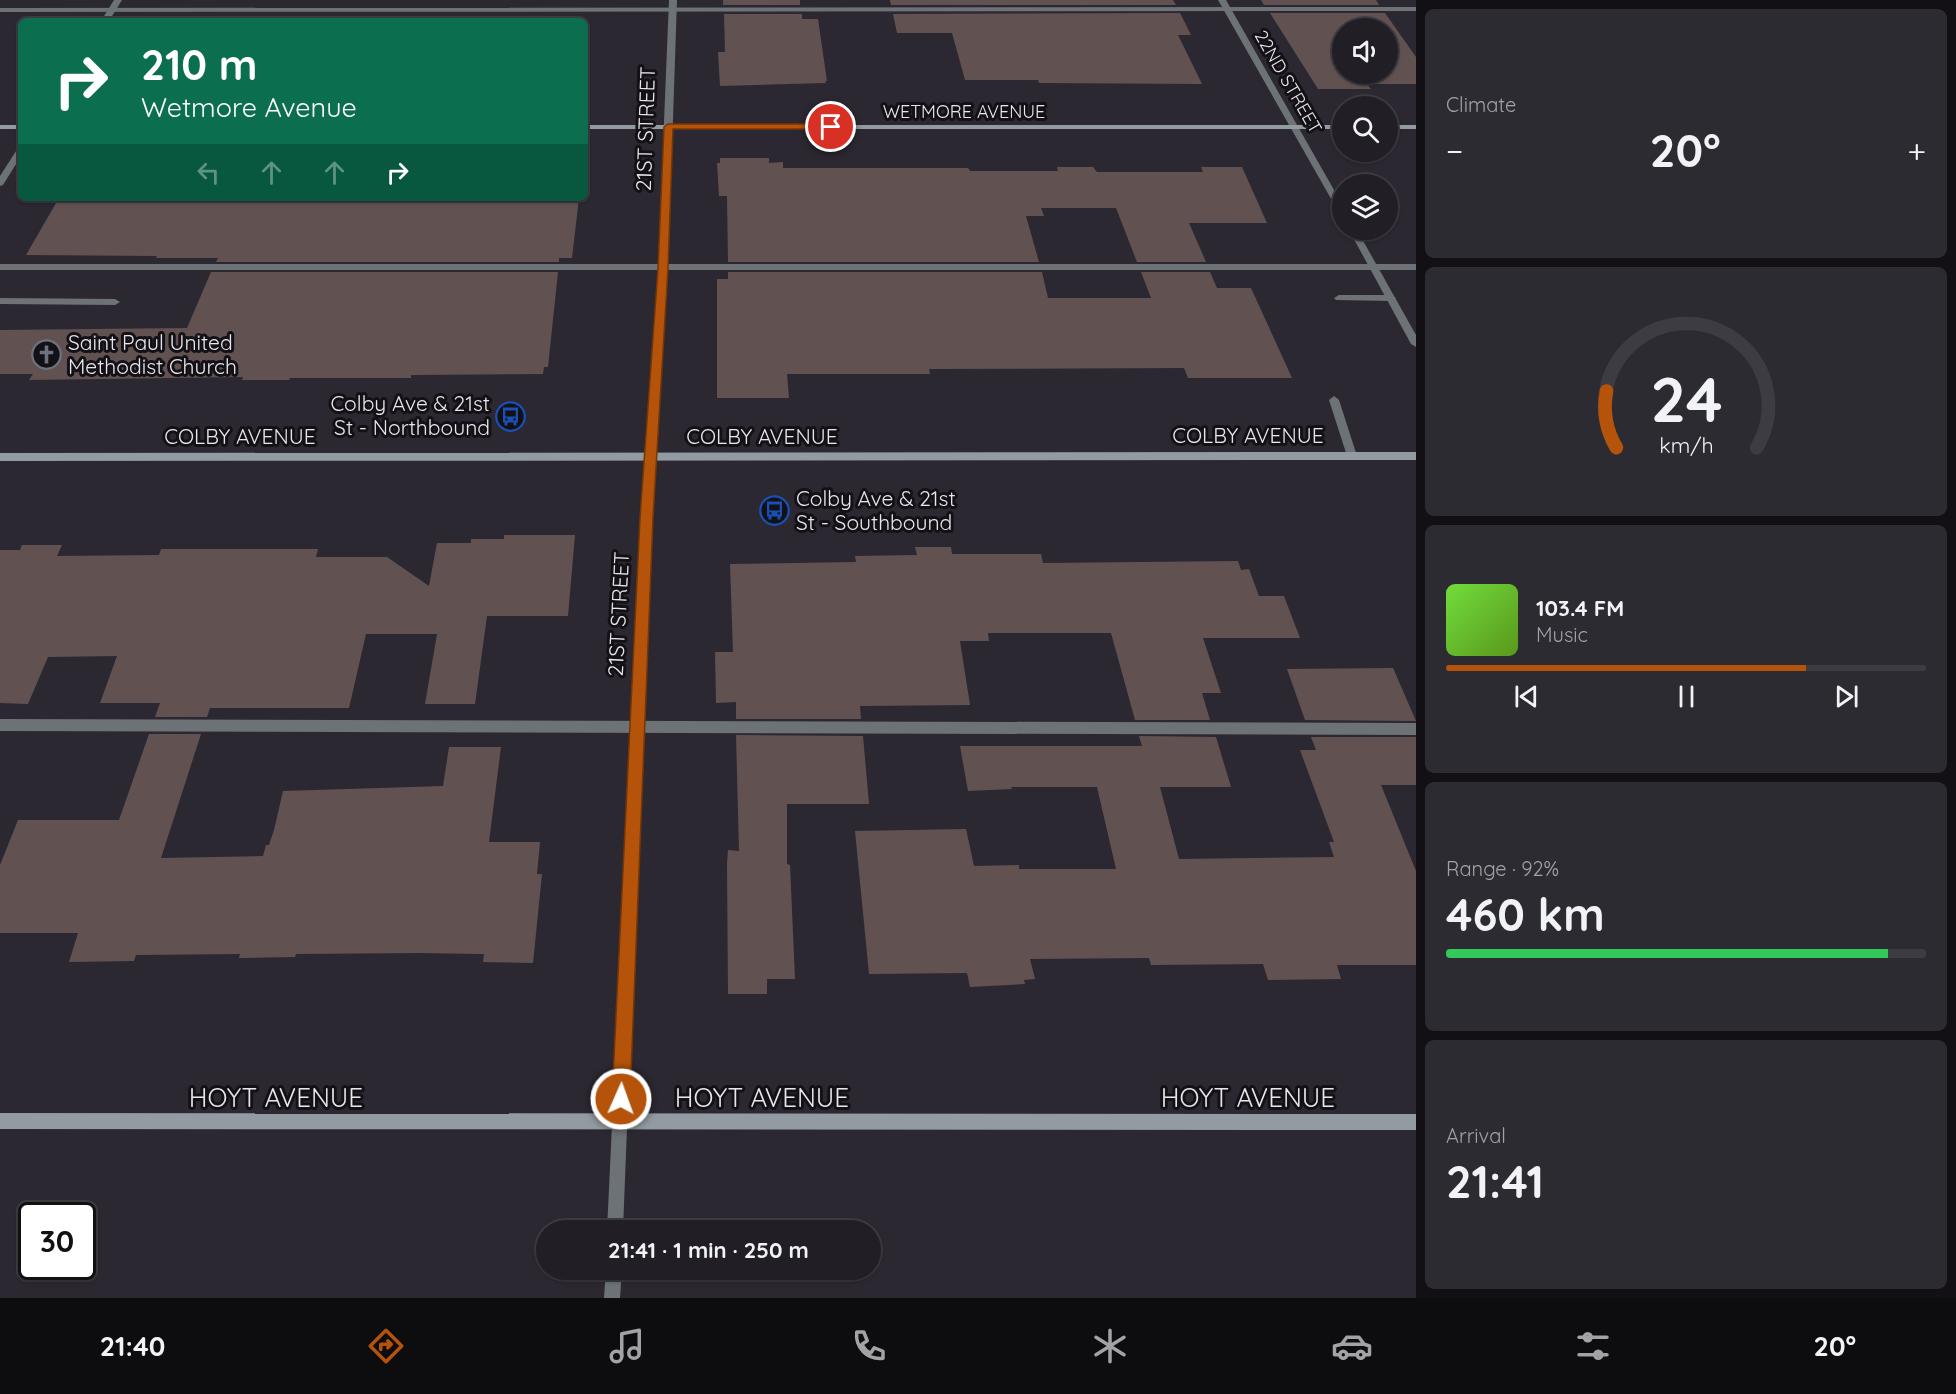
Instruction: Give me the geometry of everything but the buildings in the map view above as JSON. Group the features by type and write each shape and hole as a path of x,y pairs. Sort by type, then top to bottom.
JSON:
{"street":[{"path":"107,18 118,0"},
{"name":"22ND STREET","path":"1222,0 1332,194"},
{"path":"0,10 673,5 1416,9"},
{"name":"21ST STREET","path":"615,1220 650,456 663,268 673,5"},
{"path":"0,127 18,127"},
{"name":"WETMORE AVENUE","path":"588,127 1332,127"},
{"path":"1398,127 1416,127"},
{"path":"0,183 18,155"},
{"path":"1359,240 1416,344"},
{"path":"0,267 1416,267"},
{"path":"1339,298 1391,298"},
{"path":"0,301 115,302"},
{"path":"1334,400 1352,456"},
{"name":"COLBY AVENUE","path":"0,457 1416,456"},
{"path":"0,725 1416,729"},
{"name":"HOYT AVENUE","path":"0,1121 1416,1122"},
{"path":"612,1298 613,1280"}],"place":[{"name":"Saint Paul United Methodist Church","path":"47,355"},
{"name":"Colby Ave & 21st St - Northbound","path":"511,416"},
{"name":"Colby Ave & 21st St - Southbound","path":"775,511"}],"route":[{"path":"621,1099 646,518 663,268 668,127 831,127"}]}
